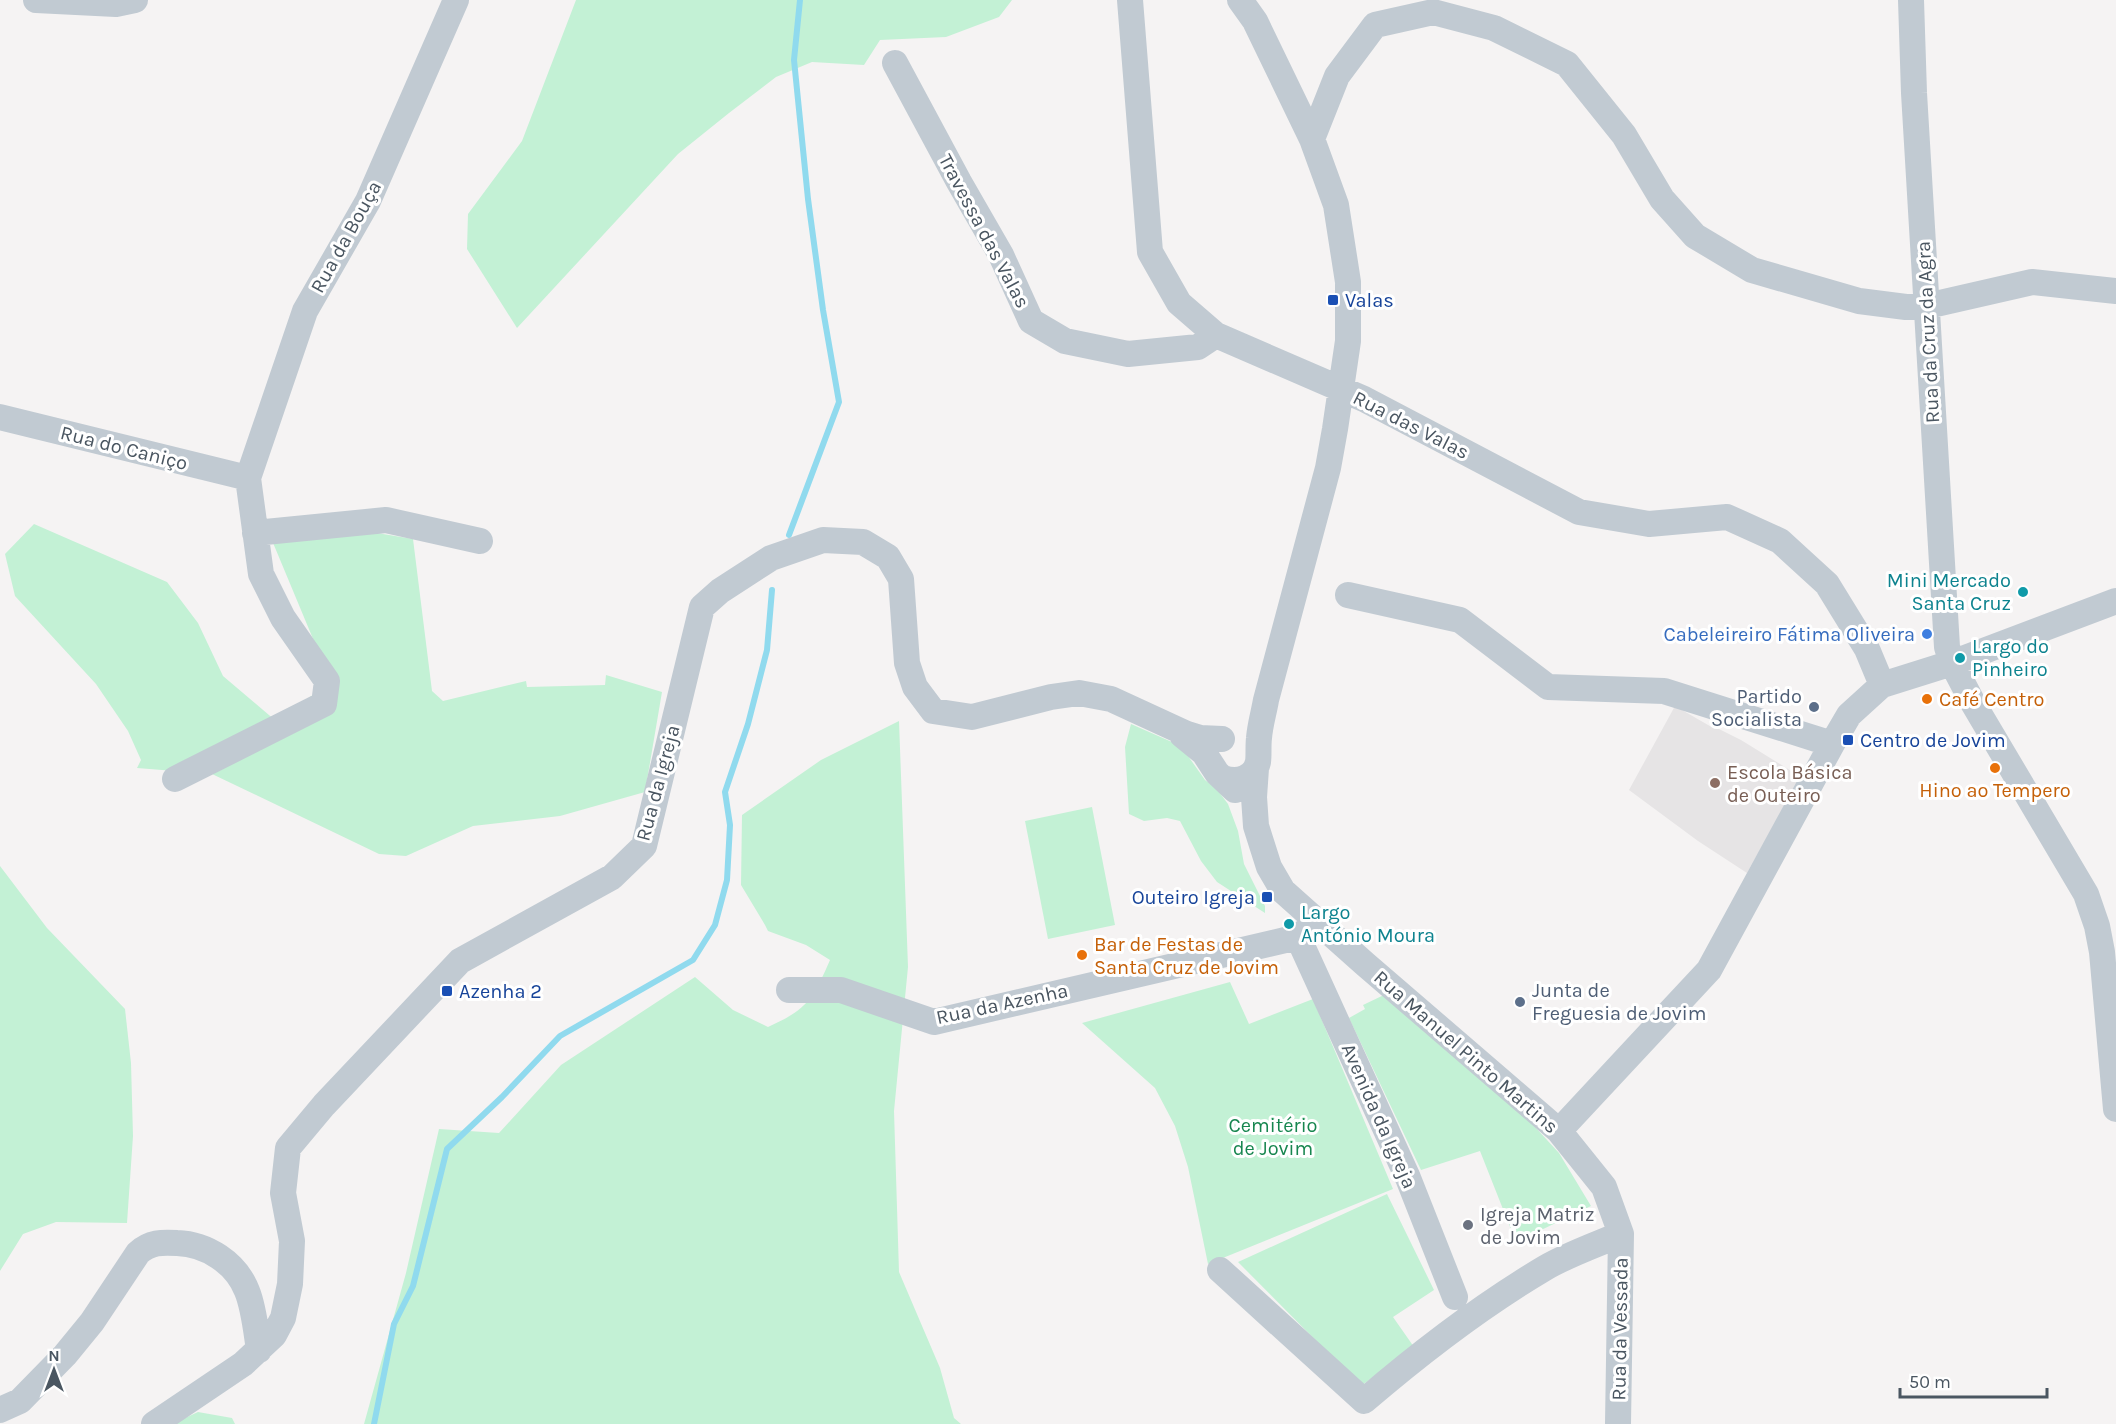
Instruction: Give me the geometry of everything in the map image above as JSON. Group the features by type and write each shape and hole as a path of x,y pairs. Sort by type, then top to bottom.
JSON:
{"street":[{"path":"36,0 116,4 135,0"},
{"name":"Rua da Bouça","path":"248,478 305,311 368,201 456,0"},
{"name":"Rua das Valas","path":"1130,0 1150,252 1179,303 1216,334 1364,399 1579,512 1649,524 1727,517 1780,541 1827,584 1867,649 1882,685"},
{"path":"1230,737 1251,741 1257,761 1245,779 1231,781 1218,772 1213,751 1230,737 1250,730 1256,724 1266,700 1328,468 1348,341 1348,282 1336,205 1312,140 1256,21 1240,0"},
{"name":"Rua da Cruz da Agra","path":"1911,0 1914,93 1946,636 1952,663 1973,704 2086,894 2097,926 2102,952 2116,1109"},
{"path":"1312,140 1337,76 1375,25 1433,12 1494,28 1567,64 1624,135 1662,200 1695,236 1752,270 1859,301 1906,308 1927,306 2032,282 2116,291"},
{"name":"Travessa das Valas","path":"895,63 1001,255 1031,321 1065,341 1128,354 1198,347 1216,334"},
{"name":"Rua do Caniço","path":"0,417 248,478"},
{"path":"176,779 324,705 327,681 283,618 261,574 248,478"},
{"path":"255,533 386,520 480,541"},
{"name":"Rua da Igreja","path":"154,1424 259,1350 274,1335 283,1318 290,1284 292,1241 283,1193 288,1148 324,1105 460,961 612,877 644,846 702,607 720,591 771,558 824,540 863,542 888,557 901,579 907,663 915,687 933,711 972,717 1051,697 1079,693 1111,699 1172,729 1196,745 1218,772"},
{"path":"1347,595 1460,620 1548,687 1664,691 1832,744"},
{"path":"1559,1131 1709,970 1849,715 1882,685 1952,663 2116,601"},
{"name":"Rua Manuel Pinto Martins","path":"1266,700 1258,738 1254,797 1256,826 1265,856 1275,878 1307,929 1559,1131 1604,1187 1621,1234"},
{"name":"Rua da Igreja","path":"1172,729 1200,738 1230,737"},
{"name":"Rua Manuel Pinto Martins","path":"1218,772 1240,798 1256,826"},
{"name":"Rua da Azenha","path":"789,990 841,990 934,1022 1307,929"},
{"name":"Avenida da Igreja","path":"1307,929 1455,1297"},
{"path":"1220,1270 1364,1401 1413,1359 1477,1312 1547,1266 1621,1234"},
{"name":"Rua da Vessada","path":"1618,1424 1621,1234"},
{"path":"0,1410 20,1401 54,1368 92,1322 138,1253 153,1243 190,1243 220,1257 233,1269 248,1292 259,1350"}],"shaded area":[{"name":"Escola Básica de Outeiro","path":"1675,706 1715,729 1741,740 1801,777 1747,873 1698,841 1629,790"}],"green space":[{"path":"576,0 1012,0 999,17 946,37 880,40 864,65 812,62 776,77 678,154 517,328 467,249 468,214 522,141"},
{"path":"34,524 167,582 198,623 223,676 276,721 331,682 271,538 341,527 413,539 432,691 443,701 526,681 527,687 605,685 606,675 662,692 645,792 560,816 473,826 406,856 379,854 212,774 137,768 141,760 128,731 96,684 15,596 5,554"},
{"path":"899,721 908,967 894,1111 899,1272 940,1368 954,1418 961,1424 364,1424 406,1273 439,1129 499,1133 561,1065 695,977 733,1010 768,1027 801,1008 813,994 830,960 806,945 768,931 741,885 742,815 821,760"},
{"path":"1131,724 1181,746 1205,780 1216,788 1228,804 1238,831 1244,864 1265,906 1265,913 1217,882 1201,861 1180,821 1167,818 1144,821 1129,814 1125,747"},
{"path":"1092,807 1115,925 1048,939 1025,821"},
{"path":"0,866 47,928 125,1009 131,1063 133,1136 127,1223 56,1222 23,1234 0,1271"},
{"name":"Cemitério de Jovim","path":"1230,982 1249,1024 1313,999 1393,1189 1208,1264 1188,1167 1175,1126 1155,1088 1082,1023"},
{"path":"1386,994 1524,1115 1559,1153 1591,1206 1516,1242 1480,1151 1421,1170 1349,1018 1365,1009 1363,1005"},
{"path":"1387,1194 1434,1290 1393,1317 1414,1347 1361,1386 1238,1262"},
{"path":"198,1412 232,1418 235,1424 172,1424"}],"waterway":[{"path":"789,535 839,402 823,310 808,199 794,60 800,0"},
{"path":"374,1424 394,1324 413,1286 447,1149 502,1097 560,1036 693,960 715,925 727,880 730,825 725,792 748,724 767,650 772,590"}],"place":[{"name":"Valas","path":"1333,300"},
{"name":"Mini Mercado Santa Cruz","path":"2023,592"},
{"name":"Cabeleireiro Fátima Oliveira","path":"1927,634"},
{"name":"Largo do Pinheiro","path":"1960,658"},
{"name":"Café Centro","path":"1927,699"},
{"name":"Partido Socialista","path":"1814,707"},
{"name":"Centro de Jovim","path":"1848,740"},
{"name":"Hino ao Tempero","path":"1995,768"},
{"name":"Escola Básica de Outeiro","path":"1715,783"},
{"name":"Outeiro Igreja","path":"1267,897"},
{"name":"Largo António Moura","path":"1289,924"},
{"name":"Bar de Festas de Santa Cruz de Jovim","path":"1082,955"},
{"name":"Azenha 2","path":"447,991"},
{"name":"Junta de Freguesia de Jovim","path":"1520,1002"},
{"name":"Igreja Matriz de Jovim","path":"1468,1225"}]}
